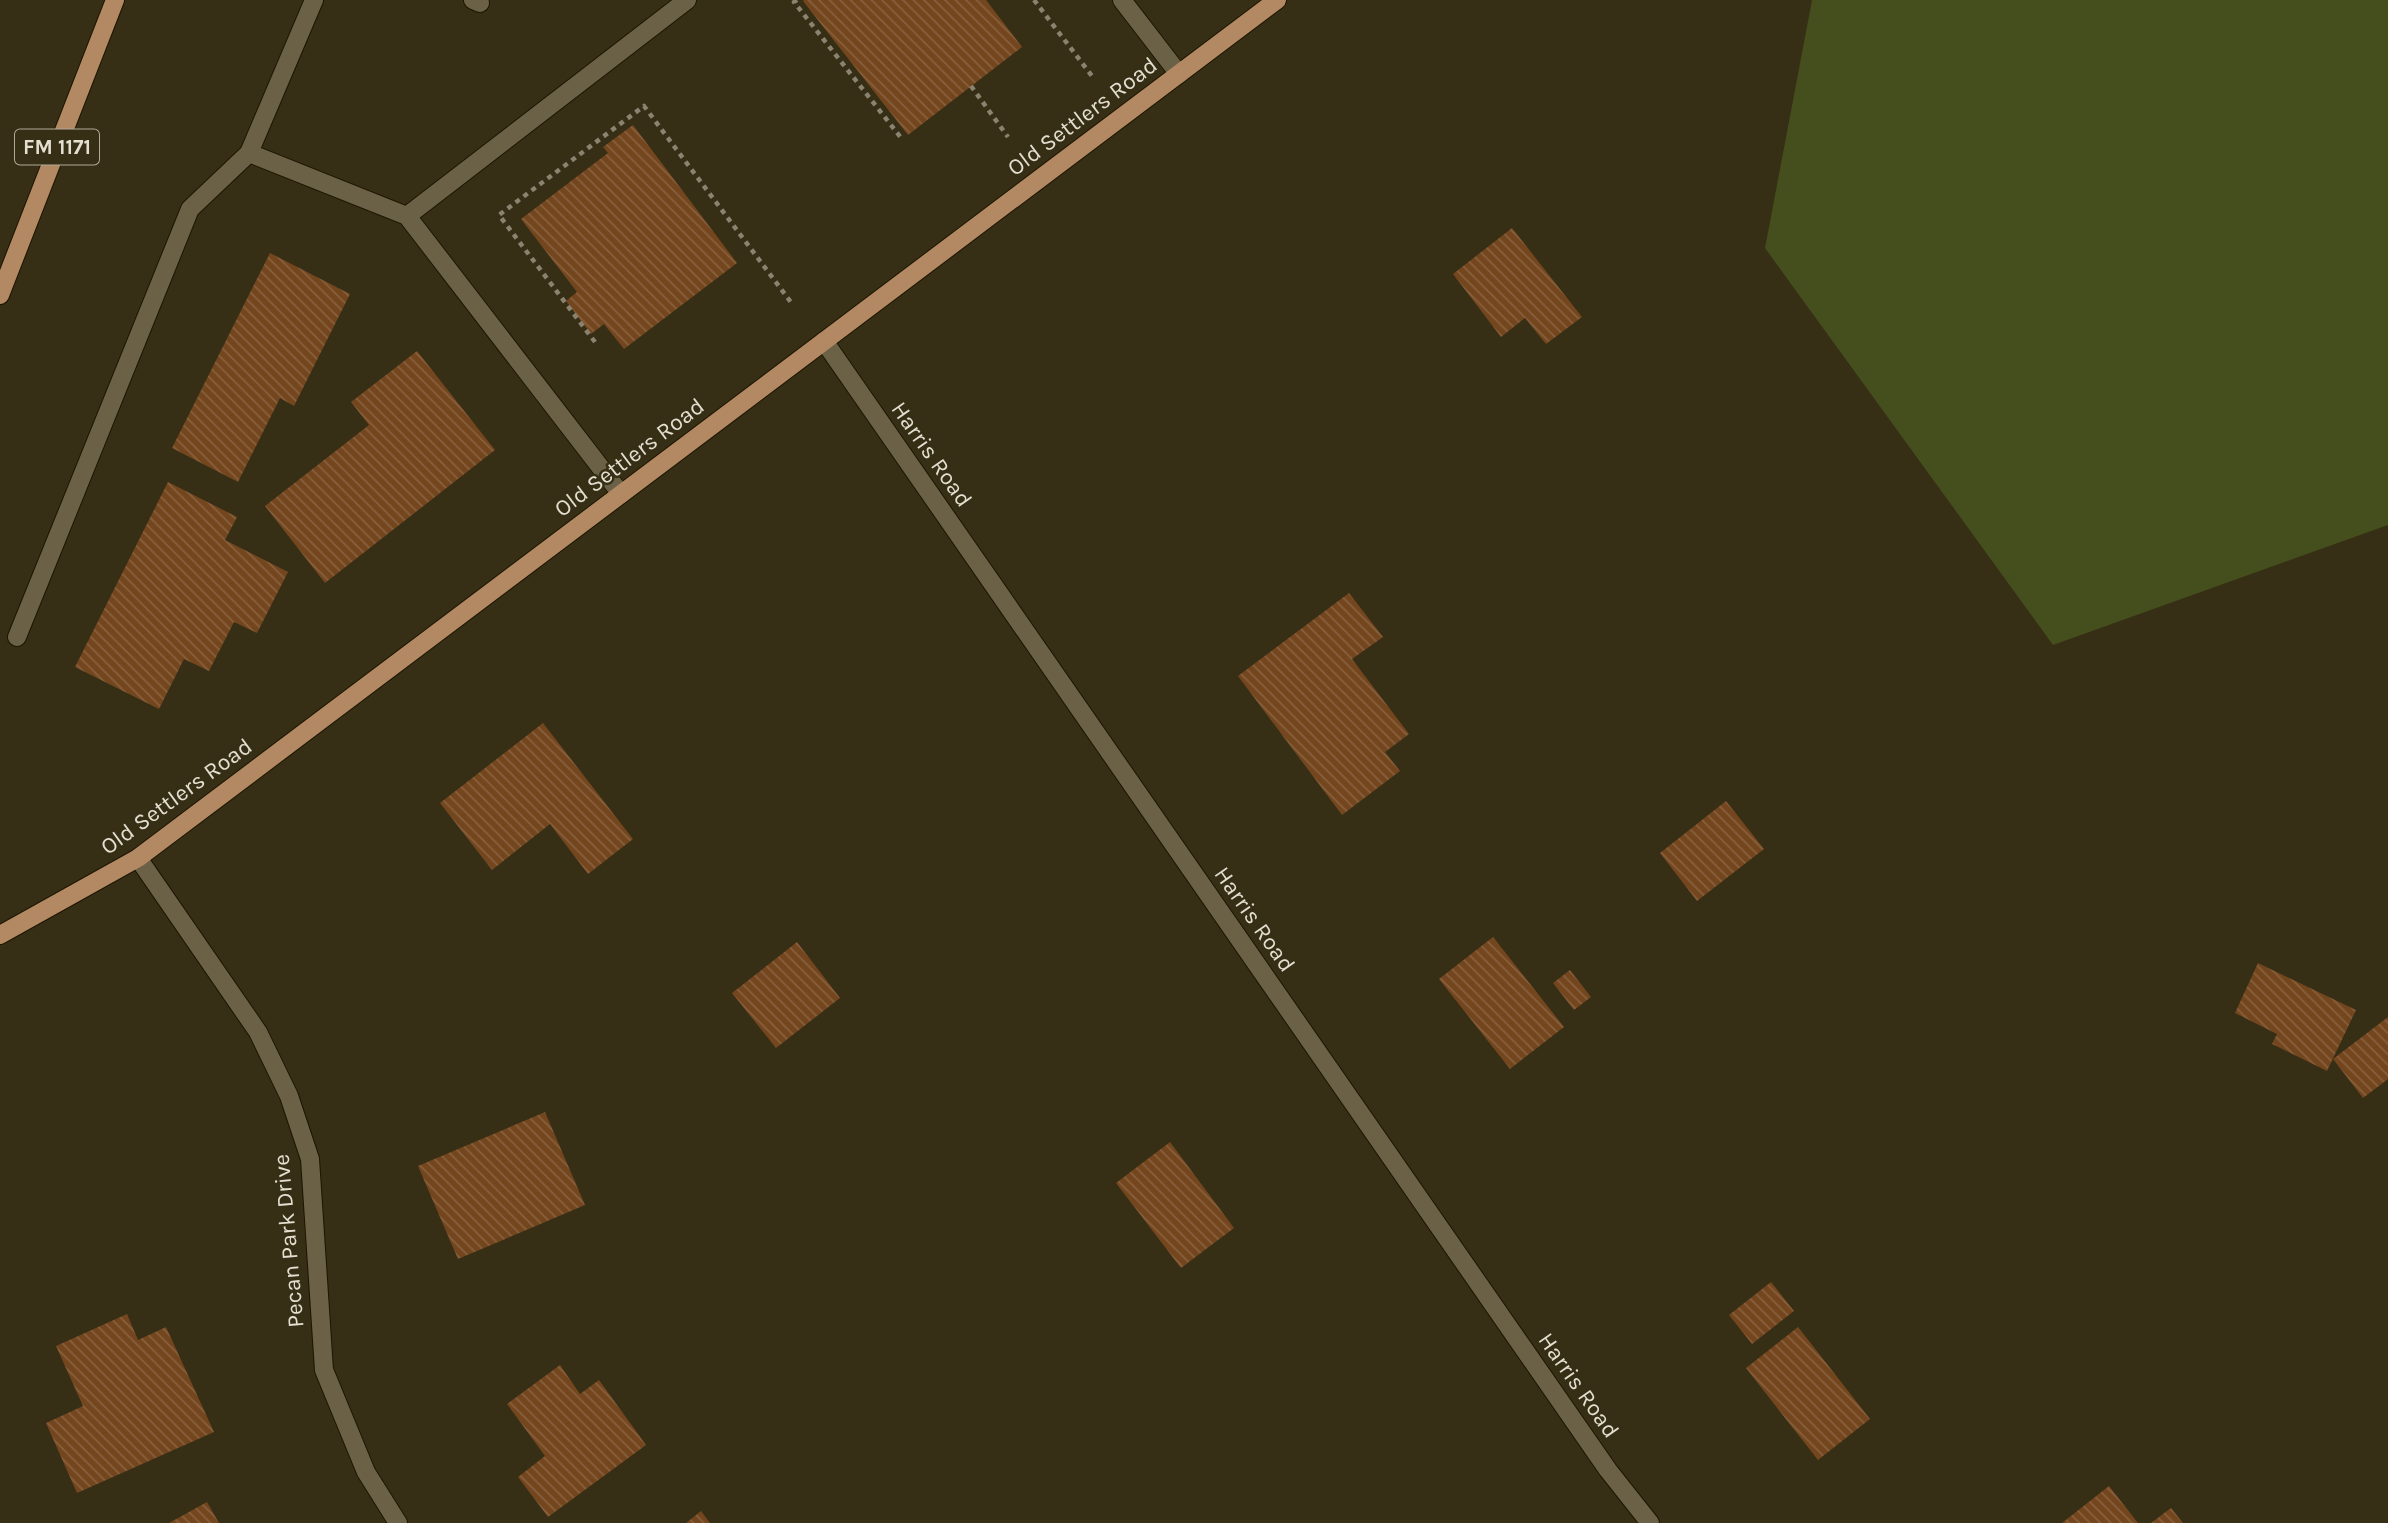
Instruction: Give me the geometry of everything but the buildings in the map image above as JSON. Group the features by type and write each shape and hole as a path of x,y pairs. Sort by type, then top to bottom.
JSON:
{"main road":[{"name":"FM 1171","path":"0,295 115,0"},
{"name":"Old Settlers Road","path":"0,935 138,858 1277,0"}],"street":[{"path":"17,637 190,209 249,153 314,0"},
{"path":"407,216 687,0"},
{"path":"1122,0 1179,74"},
{"path":"249,153 407,216 621,494"},
{"name":"Harris Road","path":"824,341 1608,1470 1650,1523"},
{"name":"Pecan Park Drive","path":"138,858 258,1032 289,1096 310,1159 324,1370 366,1472 398,1523"}],"path":[{"path":"797,0 794,2 902,139"},
{"path":"1034,0 1093,76"},
{"path":"971,86 1009,136"},
{"path":"594,342 499,215 644,106 793,305"}],"green space":[{"path":"1812,0 2388,0 2388,525 2053,645 1765,248"}]}
